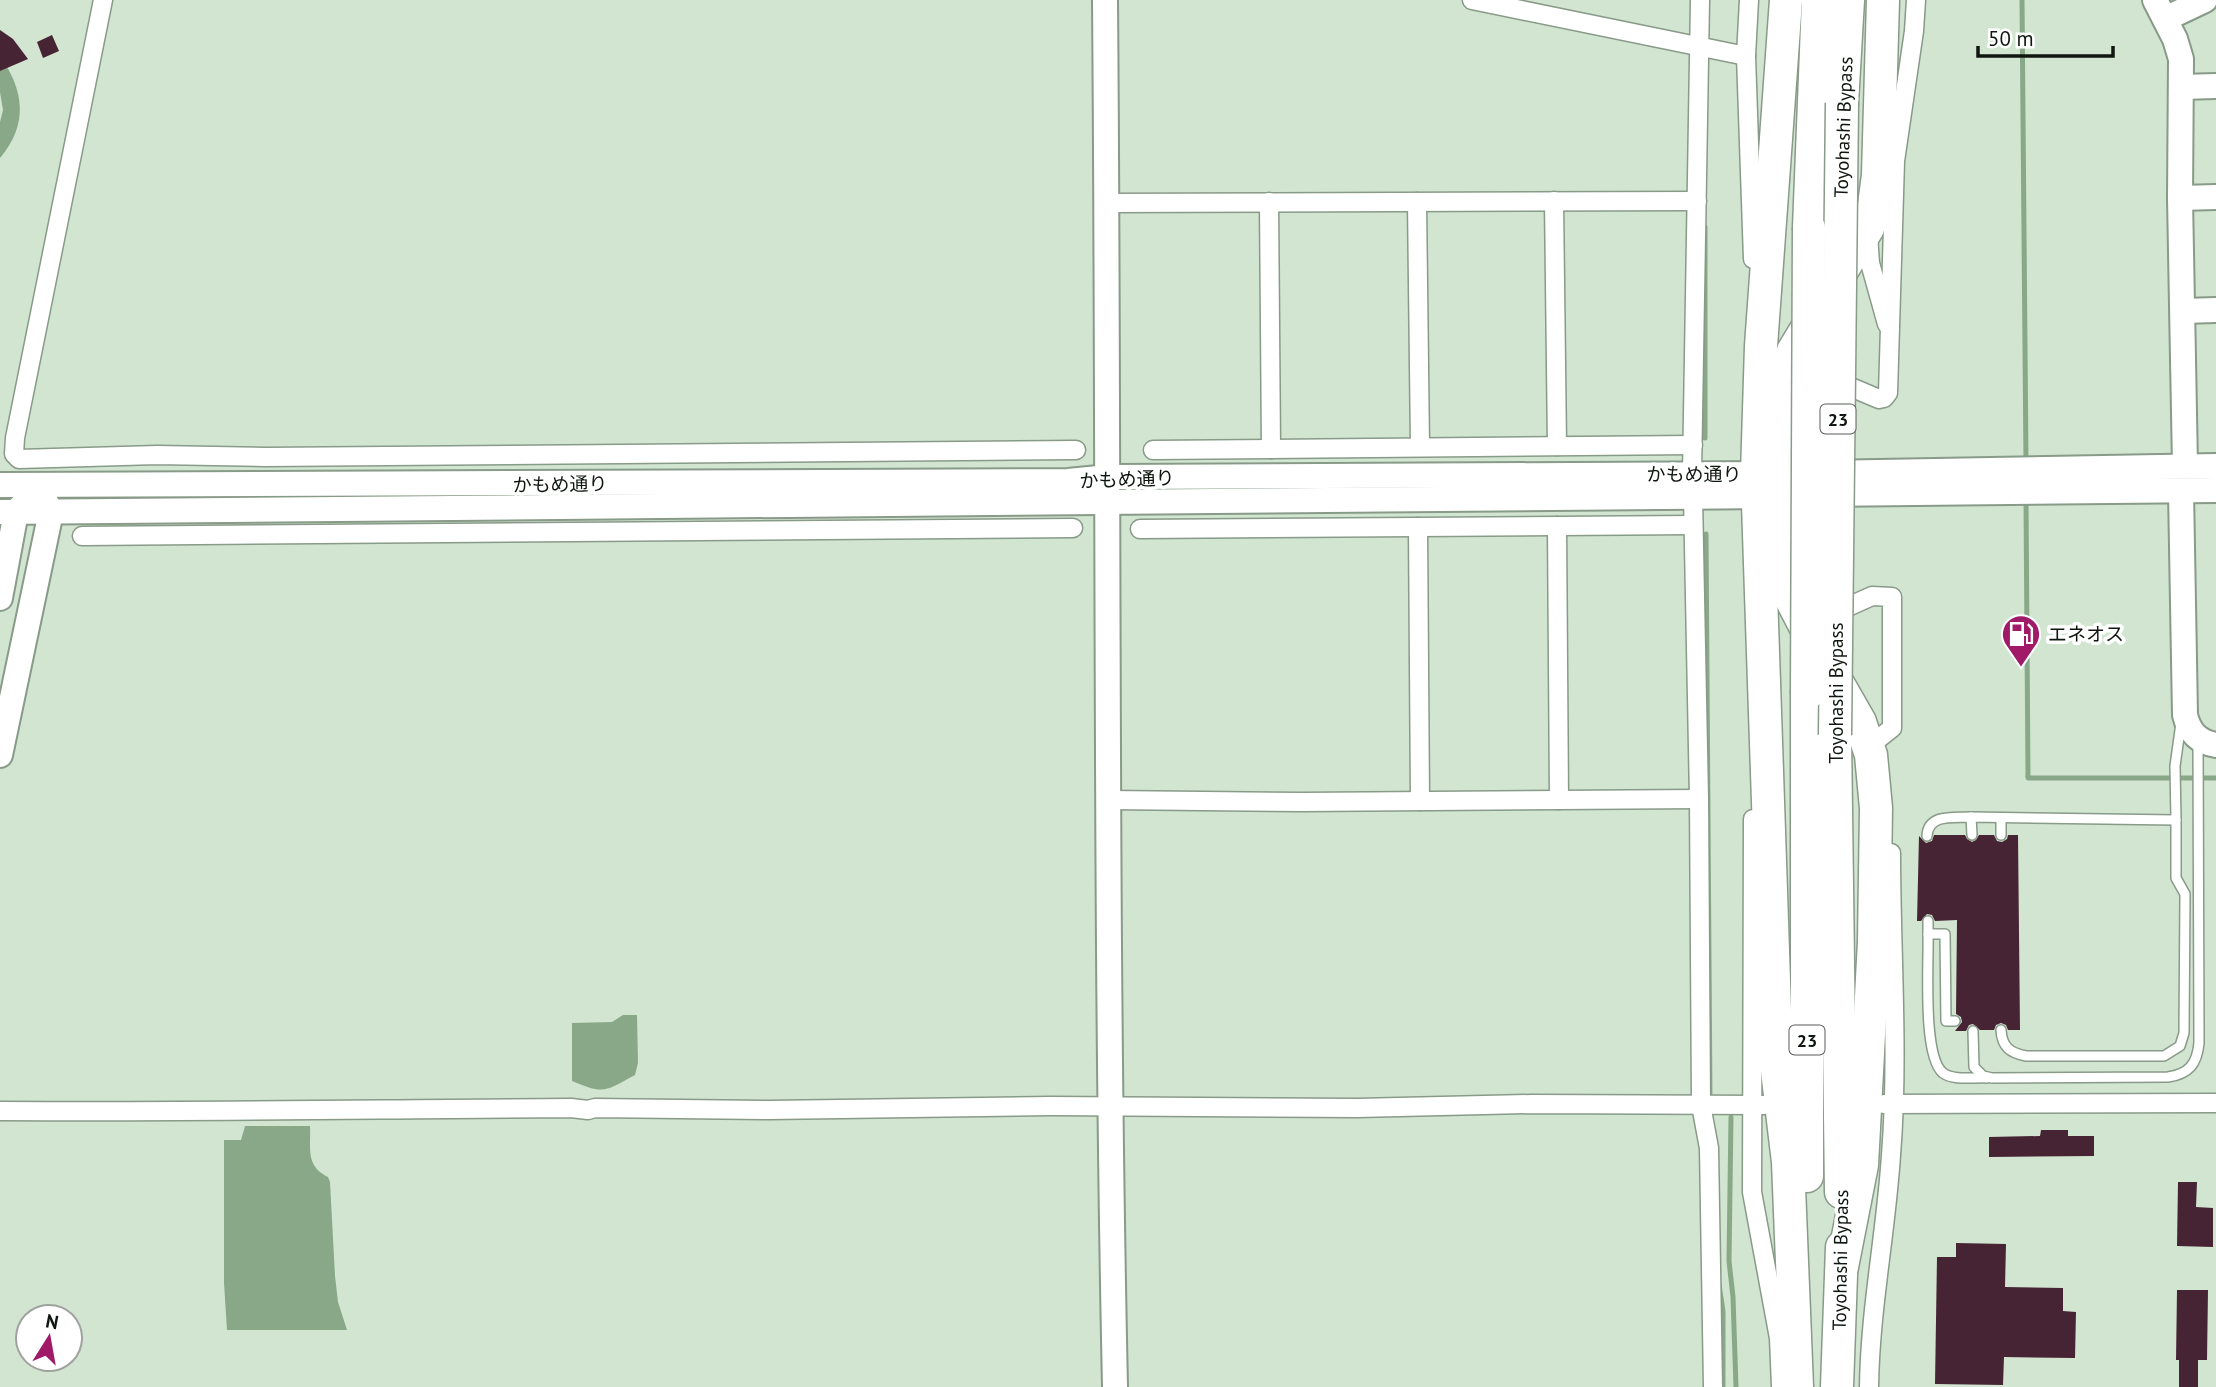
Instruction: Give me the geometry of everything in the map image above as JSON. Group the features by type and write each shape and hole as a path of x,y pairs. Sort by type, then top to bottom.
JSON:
{"highway":[{"name":"23","path":"1786,0 1763,330 1770,485 1766,712 1777,1070 1788,1162 1797,1387"},
{"name":"Toyohashi Bypass","path":"1808,1387 1809,228 1818,0"},
{"name":"Toyohashi Bypass","path":"1837,1387 1842,1267 1835,735 1842,103 1848,0"},
{"name":"23","path":"1805,626 1790,597 1785,579 1770,485 1786,368 1793,351 1868,228 1874,205 1878,175 1883,0"},
{"path":"1805,626 1860,722 1870,757 1876,808 1874,941 1862,1165 1842,1267"}],"street":[{"path":"103,0 14,448 19,459 157,455 1076,450"},
{"path":"1105,0 1109,477 1109,1108 1115,1387"},
{"path":"1472,0 1746,56"},
{"path":"1700,0 1693,525 1699,799 1701,1105 1709,1148 1713,1387"},
{"path":"1749,0 1746,56 1754,311 1763,330"},
{"path":"1786,368 1801,367 1879,399 1888,393 1891,381 1895,161 1916,0"},
{"path":"2185,466 2180,198 2181,59 2175,39 2160,10 2205,0"},
{"path":"2181,87 2216,86"},
{"path":"2180,198 2216,197"},
{"path":"1554,201 1557,446"},
{"path":"1107,203 1697,201"},
{"path":"1269,202 1271,449"},
{"path":"1417,202 1420,447"},
{"path":"1868,228 1870,263 1891,336"},
{"path":"2183,311 2216,310"},
{"path":"1153,450 1693,445"},
{"path":"1350,448 1350,475"},
{"path":"157,455 157,483"},
{"path":"484,455 484,508 1073,528"},
{"name":"かもめ通り","path":"1770,485 2216,466"},
{"name":"かもめ通り","path":"8,512 51,512 197,523 1109,477 1350,475 1693,485 2216,490"},
{"name":"かもめ通り","path":"0,485 157,483 484,508 1348,500 1693,485"},
{"path":"0,598 8,512 38,485 51,512 0,755"},
{"path":"2181,491 2184,704 2188,725 2207,741"},
{"path":"1348,500 1348,528"},
{"path":"82,536 197,523"},
{"path":"1140,529 1693,525"},
{"path":"1557,526 1559,800"},
{"path":"1418,527 1420,801"},
{"path":"1805,626 1872,596 1892,597 1892,728 1870,757 1883,784 1890,809 1894,1104 1891,1157 1869,1340 1869,1387"},
{"path":"1766,712 1756,737 1753,757 1759,1104 1752,1192 1779,1338 1781,1387"},
{"path":"1108,800 1699,799"},
{"path":"1875,1104 2216,1103"},
{"path":"0,1111 262,1112 595,1108 769,1110 1037,1106 1357,1108 1531,1104 1759,1104"}],"lane":[{"path":"2001,1030 2006,1048 2026,1056 2164,1056 2180,1046 2185,1033 2185,894 2176,877 2175,766 2184,704"},
{"path":"1928,921 1929,1036 1936,1063 1943,1073 1954,1077 1992,1078 2168,1077 2183,1074 2194,1064 2199,1043 2197,766 2207,741"},
{"path":"1971,817 1972,835"},
{"path":"1927,836 1930,825 1940,818 2176,820"},
{"path":"2001,818 2001,835"},
{"path":"1928,934 1945,934 1946,1021 1955,1021"},
{"path":"1973,1031 1974,1067 1983,1076 1992,1078"}],"shaded area":[{"path":"0,56 14,82 20,107 16,132 0,158 0,122 3,110"},
{"path":"623,1015 637,1015 638,1063 635,1075 605,1089 572,1081 572,1023 612,1022"},
{"path":"245,1126 310,1126 312,1162 330,1182 335,1276 338,1302 347,1330 227,1330 224,1283 224,1140 241,1140"}],"building":[{"path":"0,30 13,39 28,59 0,71"},
{"path":"52,35 59,51 43,58 37,42"},
{"path":"1934,835 1965,835 1972,842 1979,835 1994,835 1997,841 2002,842 2008,835 2018,835 2020,1030 2008,1030 2006,1025 2001,1023 1996,1025 1994,1030 1980,1030 1973,1024 1969,1025 1966,1031 1955,1031 1962,1022 1961,1017 1956,1014 1957,920 1935,921 1932,915 1927,914 1921,921 1917,921 1919,836 1926,843 1932,841"},
{"path":"2041,1130 2068,1130 2068,1136 2094,1136 2094,1156 1989,1157 1989,1137 2040,1136"},
{"path":"2178,1182 2197,1182 2196,1207 2213,1208 2213,1247 2177,1246"},
{"path":"1956,1243 2006,1244 2005,1287 2063,1288 2063,1311 2076,1312 2075,1358 2004,1357 2003,1385 1935,1384 1937,1257 1956,1257"},
{"path":"2177,1290 2208,1290 2207,1360 2198,1360 2198,1387 2179,1387 2179,1360 2176,1360"}],"waterway":[{"path":"2022,0 2026,462"},
{"path":"1705,227 1705,438"},
{"path":"2026,500 2028,778 2216,778"},
{"path":"1706,534 1710,1102"},
{"path":"1731,1117 1729,1261 1736,1387"},
{"path":"1719,1285 1723,1311 1723,1387"}],"place":[{"name":"エネオス","path":"2021,668"}]}
